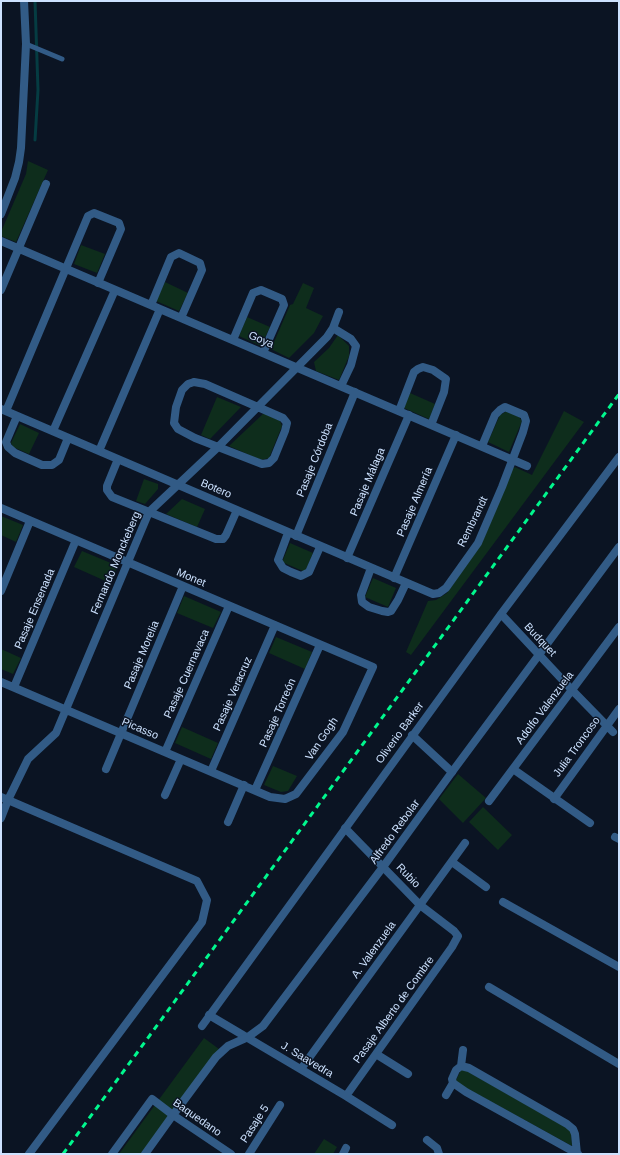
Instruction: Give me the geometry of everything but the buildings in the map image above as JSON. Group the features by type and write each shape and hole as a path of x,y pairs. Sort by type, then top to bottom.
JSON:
{"street":[{"path":"1,214 15,178 21,148 26,44 24,1"},
{"path":"1,290 46,184"},
{"path":"3,410 88,216 94,213 120,223 121,229 98,283"},
{"name":"Goya","path":"1,241 527,466"},
{"path":"151,305 171,257 179,253 200,263 202,270 181,318"},
{"path":"53,432 115,290"},
{"path":"233,340 253,293 261,290 282,299 284,305 263,353"},
{"path":"99,451 160,309"},
{"name":"Fernando Monckeberg","path":"1,818 5,799 28,759 56,733 149,512 218,447 327,337 333,328 339,312"},
{"path":"333,328 351,339 356,346 351,364 341,386"},
{"path":"399,411 414,372 422,367 433,370 446,379 444,392 431,424"},
{"path":"194,382 205,384 283,418 287,423 274,458 269,463 262,464 218,447 185,433 178,429 174,422 176,407 182,390 188,384 194,382"},
{"name":"Pasaje Córdoba","path":"296,536 355,392"},
{"name":"Rembrandt","path":"422,590 434,594 439,593 446,588 478,543 502,487 526,421 524,415 505,407 500,410 495,415 482,446"},
{"name":"Botero","path":"3,410 422,590"},
{"name":"Pasaje Málaga","path":"347,558 409,415"},
{"path":"17,416 6,442 14,454 42,465 52,465 59,460 68,438"},
{"name":"Pasaje Almería","path":"394,578 456,435"},
{"name":"Oliverio Barker","path":"202,1026 412,735 619,457"},
{"path":"118,459 107,486 112,497 219,540 223,539 226,535 236,510"},
{"name":"Monet","path":"1,508 373,667"},
{"path":"1,591 30,521"},
{"path":"288,533 278,560 283,568 291,572 301,576 309,572 320,546"},
{"name":"Pasaje Ensenada","path":"14,687 76,540"},
{"name":"Alfredo Rebolar","path":"145,1154 216,1057 228,1046 248,1037 263,1026 383,867 538,654 619,547"},
{"path":"371,568 361,595 362,602 369,607 382,611 390,611 398,600 406,583"},
{"name":"Pasaje Morelia","path":"106,769 183,586"},
{"name":"Pasaje Cuernavaca","path":"165,752 229,606"},
{"name":"Budquet","path":"501,614 613,732"},
{"name":"Pasaje Veracruz","path":"211,771 275,625"},
{"name":"Adolfo Valenzuela","path":"489,801 619,627"},
{"name":"Pasaje Torreón","path":"255,790 320,645"},
{"name":"Van Gogh","path":"270,797 285,799 296,794 342,732 373,667"},
{"name":"Picasso","path":"1,682 270,797"},
{"name":"Julia Troncoso","path":"554,799 619,709"},
{"path":"412,735 452,772"},
{"path":"165,795 181,758"},
{"path":"512,769 590,823"},
{"path":"228,822 244,785"},
{"path":"5,799 197,881 207,900 202,922 29,1154"},
{"name":"Rubio","path":"345,828 420,905 454,931 458,936"},
{"name":"A. Valenzuela","path":"301,1069 465,843"},
{"path":"452,862 486,887"},
{"path":"503,902 619,967"},
{"name":"Pasaje Alberto de Combre","path":"346,1096 452,947 458,936"},
{"path":"489,987 619,1064"},
{"name":"J. Saavedra","path":"209,1015 248,1037 392,1125"},
{"path":"446,1095 453,1083 456,1070 461,1066 463,1050"},
{"path":"376,1054 408,1074"},
{"path":"461,1066 469,1068 567,1124 575,1134 578,1154"},
{"path":"453,1083 466,1092 578,1154"},
{"name":"Baquedano","path":"112,1154 152,1099 231,1154"},
{"name":"Pasaje 5","path":"249,1154 280,1105"},
{"path":"427,1140 437,1148 439,1154"}],"lane":[{"path":"26,44 62,59"}],"green space":[{"path":"28,161 48,170 16,242 1,236 1,232 26,174"},
{"path":"81,245 105,254 97,273 74,264"},
{"path":"165,282 188,293 179,311 156,301"},
{"path":"303,283 314,288 306,308 323,316 314,333 289,358 271,349 290,305 293,304"},
{"path":"247,317 270,327 261,346 239,336"},
{"path":"338,335 349,346 349,356 339,380 316,371 314,362 329,348"},
{"path":"410,393 435,404 429,419 404,408"},
{"path":"217,397 241,407 210,439 201,435"},
{"path":"507,411 519,417 522,421 509,452 488,442 500,415"},
{"path":"564,411 584,422 411,655 406,652 428,601 436,600 447,593 482,543 512,469 515,467 532,475"},
{"path":"264,413 280,421 282,426 269,458 261,460 229,446"},
{"path":"20,424 39,433 29,454 13,447 11,443"},
{"path":"144,479 158,484 158,489 145,504 136,501"},
{"path":"182,499 205,509 197,527 166,514"},
{"path":"1,516 23,525 16,542 1,535"},
{"path":"290,543 313,553 305,572 282,562"},
{"path":"82,551 118,566 110,583 74,567"},
{"path":"373,578 396,588 388,607 365,597"},
{"path":"184,596 221,612 213,628 177,613"},
{"path":"276,637 312,652 305,669 269,653"},
{"path":"1,649 21,658 13,674 1,669"},
{"path":"182,727 218,743 211,759 175,743"},
{"path":"273,766 297,776 288,791 281,792 264,785"},
{"path":"458,774 486,798 463,823 439,799"},
{"path":"483,807 512,835 498,850 469,822"},
{"path":"204,1038 219,1049 142,1154 119,1154"},
{"path":"461,1070 465,1070 567,1128 571,1132 572,1146 457,1083 456,1080"},
{"path":"324,1139 337,1147 333,1154 314,1154"}],"waterway":[{"path":"35,1 38,90 35,140"}],"railway":[{"path":"63,1154 619,394"}]}
